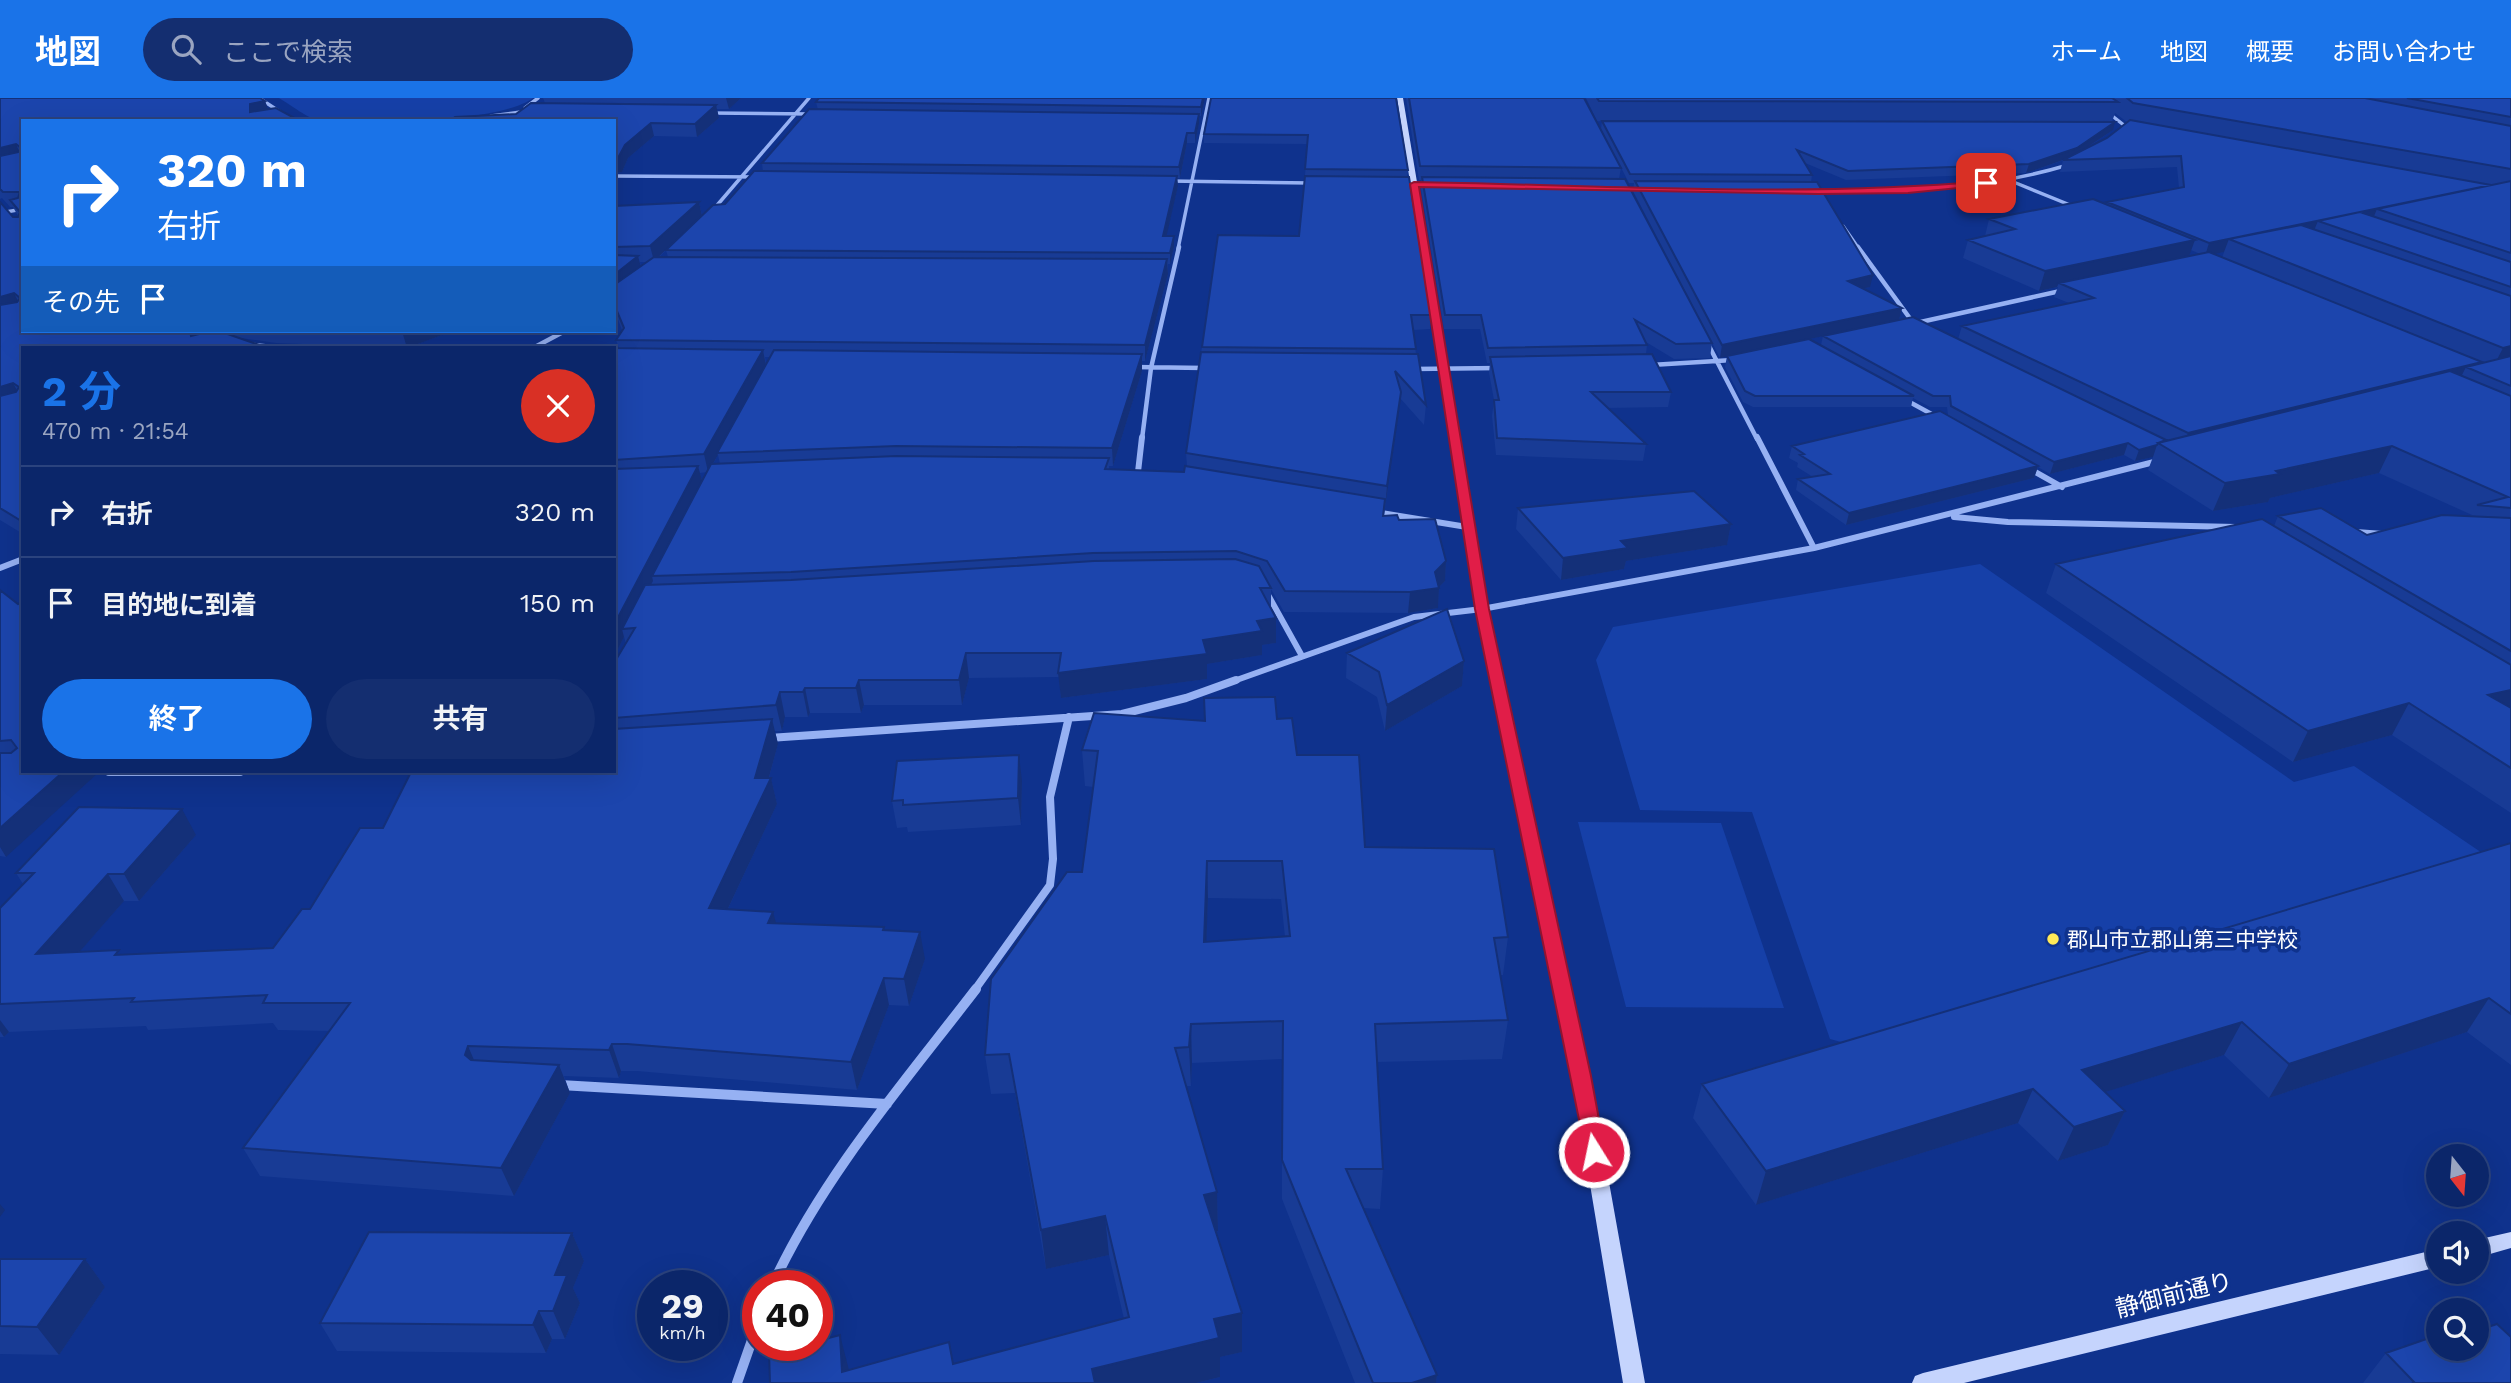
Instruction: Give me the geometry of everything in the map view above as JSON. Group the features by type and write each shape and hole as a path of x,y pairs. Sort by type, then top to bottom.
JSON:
{"street":[{"path":"259,98 291,119"},
{"path":"522,111 538,98"},
{"path":"708,215 809,98"},
{"path":"1138,472 1152,368 1194,181 1209,98"},
{"path":"1400,98 1482,609 1581,1076 1634,1383"},
{"path":"2098,105 2125,126"},
{"path":"480,118 536,111"},
{"path":"700,113 822,114"},
{"path":"276,117 286,116"},
{"path":"2112,126 2135,128"},
{"path":"2118,134 2125,126"},
{"path":"1804,191 1908,190 2010,180 2073,163"},
{"path":"616,176 769,177"},
{"path":"2010,180 2086,212"},
{"path":"1167,181 1318,183"},
{"path":"1818,191 1826,202"},
{"path":"0,202 15,220"},
{"path":"0,213 21,209"},
{"path":"1842,225 1914,324 1926,330"},
{"path":"1901,327 2079,287"},
{"path":"537,346 561,333"},
{"path":"1706,340 1814,548"},
{"path":"245,344 263,346"},
{"path":"1649,365 1718,363 1744,358"},
{"path":"1124,367 1207,368"},
{"path":"1401,369 1511,367"},
{"path":"1893,393 1942,420"},
{"path":"766,738 1122,714 1157,706 1414,617 1482,609 1814,548 2063,488 2168,458"},
{"path":"2026,467 2063,488"},
{"path":"1125,471 1151,474"},
{"path":"1373,511 1468,527"},
{"path":"1947,516 2008,522 2227,526 2239,530"},
{"path":"2349,532 2390,534"},
{"path":"0,568 21,560"},
{"path":"1262,585 1302,656"},
{"path":"779,1270 795,1236 887,1104 1030,917 1050,885 1053,859 1050,797 1069,717"},
{"path":"553,1084 887,1104"},
{"path":"2489,1246 2511,1240"},
{"name":"静御前通り","path":"1923,1383 2426,1261"},
{"path":"737,1383 745,1361"}],"shaded area":[{"path":"279,98 533,98 492,113 446,119 314,119"},
{"path":"1980,564 2294,782 2354,766 2488,857 1871,1050 1830,1039 1752,812 1640,810 1596,660 1613,627"},
{"path":"1578,822 1721,823 1784,1008 1626,1007"}],"building":[{"path":"0,98 260,98 265,101 250,104 250,112 276,108 296,119 21,119 21,148 16,144 0,148"},
{"path":"819,98 1203,98 1201,107 816,102"},
{"path":"1211,98 1396,98 1408,170 1305,169 1308,135 1204,134"},
{"path":"1409,98 1584,98 1621,168 1420,166"},
{"path":"1597,98 2112,98 2118,102 1599,101"},
{"path":"2127,98 2365,98 2511,126 2511,169 2133,103"},
{"path":"2407,98 2511,98 2511,117"},
{"path":"531,103 716,105 695,124 651,123 625,145 618,158 616,119 452,119 516,114"},
{"path":"809,109 1199,114 1195,133 1187,133 1179,167 762,163"},
{"path":"2130,120 2491,185 2209,243 2107,202 2184,187 2181,156 2063,160 2107,138"},
{"path":"1602,121 2115,122 2077,148 2029,164 1848,171 1797,150 1812,175 1630,174"},
{"path":"21,148 21,333 190,333 191,336 225,333 262,346 21,346 21,521 0,508 0,396 16,392 19,387 13,383 0,387 0,305 17,302 20,298 14,293 0,297 0,202 13,217 18,217 20,212 10,200 18,198 20,192 3,192 0,189 0,156 18,152"},
{"path":"754,171 1177,176 1163,236 1174,236 1170,253 666,250 713,205 725,204"},
{"path":"1305,176 1409,177 1431,315 1411,315 1416,349 1202,347 1218,235 1299,236"},
{"path":"1422,177 1625,179 1712,343 1676,344 1635,320 1647,345 1488,348 1481,315 1445,315"},
{"path":"1635,181 1817,182 1873,275 1848,281 1902,308 1722,345"},
{"path":"2511,181 2511,253 2377,209"},
{"path":"2093,199 2195,240 2045,271 1968,240 2015,229 1989,219"},
{"path":"699,202 650,246 616,247 616,206"},
{"path":"2360,212 2511,262 2511,287 2318,221"},
{"path":"2301,225 2511,296 2511,346 2503,348 2229,239"},
{"path":"2209,252 2482,362 2188,433 1962,326 2094,298 2059,283"},
{"path":"616,255 638,256 616,273"},
{"path":"654,257 1167,259 1145,345 616,340 624,328 616,309 616,284"},
{"path":"1913,317 2166,440 2139,450 2128,443 2054,462 1951,406 1950,396 1933,396 1823,336"},
{"path":"1809,339 1914,396 1755,396 1745,391 1727,356"},
{"path":"616,348 763,350 704,454 616,460"},
{"path":"774,350 1142,354 1112,448 896,446 717,453"},
{"path":"1201,352 1418,354 1426,405 1395,371 1401,392 1387,486 1186,453"},
{"path":"1652,354 1671,392 1591,392 1646,444 1497,438 1494,400 1499,400 1490,357"},
{"path":"2511,356 2511,386 2466,367"},
{"path":"2450,371 2511,396 2511,508 2477,505 2508,497 2392,446 2276,471 2280,474 2225,483 2158,443"},
{"path":"1940,411 2038,466 1849,513 1798,479 1830,474 1800,455 1804,454 1792,446"},
{"path":"896,456 1109,458 1105,469 1184,472 1185,466 1385,499 1383,516 1397,515 1399,520 1435,519 1446,561 1435,572 1439,588 1410,592 1285,591 1267,561 1236,551 1093,553 791,572 652,576 711,464"},
{"path":"698,466 616,621 616,469"},
{"path":"1694,491 1731,524 1621,541 1628,548 1563,558 1518,508"},
{"path":"2321,508 2367,535 2442,515 2511,518 2511,651 2278,516"},
{"path":"2262,519 2511,665 2511,690 2488,695 2511,708 2511,768 2409,703 2308,731 2056,564"},
{"path":"1235,559 1259,566 1271,588 1260,588 1276,618 1257,621 1262,631 1203,640 1207,654 1058,673 1061,653 966,653 959,680 859,680 856,688 805,688 803,692 780,692 776,705 616,718 616,660 635,628 622,629 645,585 791,580 1094,561"},
{"path":"0,590 18,604 21,603 21,773 62,773 0,828 0,753 11,753 17,748 11,740 0,741"},
{"path":"1447,609 1464,661 1387,705 1379,672 1347,653"},
{"path":"1275,697 1277,719 1292,718 1297,755 1359,755 1365,847 1494,849 1508,937 1494,938 1508,1020 1375,1024 1383,1169 1346,1169 1437,1375 1412,1383 1373,1383 1282,1160 1283,1021 1191,1024 1189,1047 1175,1048 1217,1192 1204,1195 1242,1313 1214,1319 1219,1338 1092,1369 1095,1383 770,1383 769,1361 833,1361 833,1337 840,1335 842,1372 949,1342 953,1364 1129,1317 1105,1216 1041,1230 1009,1054 985,1055 991,979 1067,872 1082,872 1098,751 1082,750 1094,713 1205,721 1204,698","holes":["1207,861 1282,861 1290,936 1204,942"]},
{"path":"772,719 755,778 771,778 709,908 773,912 768,923 884,927 883,930 920,932 904,979 884,978 851,1062 627,1044 612,1044 609,1050 468,1046 465,1055 471,1060 559,1065 501,1168 243,1148 350,1003 263,1003 267,995 131,1002 134,998 0,1004 0,908 34,873 16,873 79,807 182,809 124,874 108,874 36,954 119,950 115,955 273,948 302,909 310,909 360,828 383,828 410,773 616,773 616,729"},
{"path":"1019,755 1018,798 903,805 903,800 892,801 897,761"},
{"path":"2511,843 2511,1014 2489,998 2289,1064 2242,1022 2082,1070 2125,1111 2074,1127 2033,1089 1766,1171 1702,1084"},
{"path":"369,1232 572,1233 555,1275 567,1275 553,1311 539,1311 533,1325 320,1323"},
{"path":"0,1259 85,1259 37,1327 0,1326"},
{"path":"2497,1324 2511,1337 2511,1383 2412,1383 2414,1382 2386,1353 2426,1339 2426,1361 2489,1361 2489,1327"}],"place":[{"name":"郡山市立郡山第三中学校","path":"2053,939"}],"route":[{"path":"1594,1152 1581,1076 1482,609 1414,184 1818,191 1908,190 1986,183"}]}
